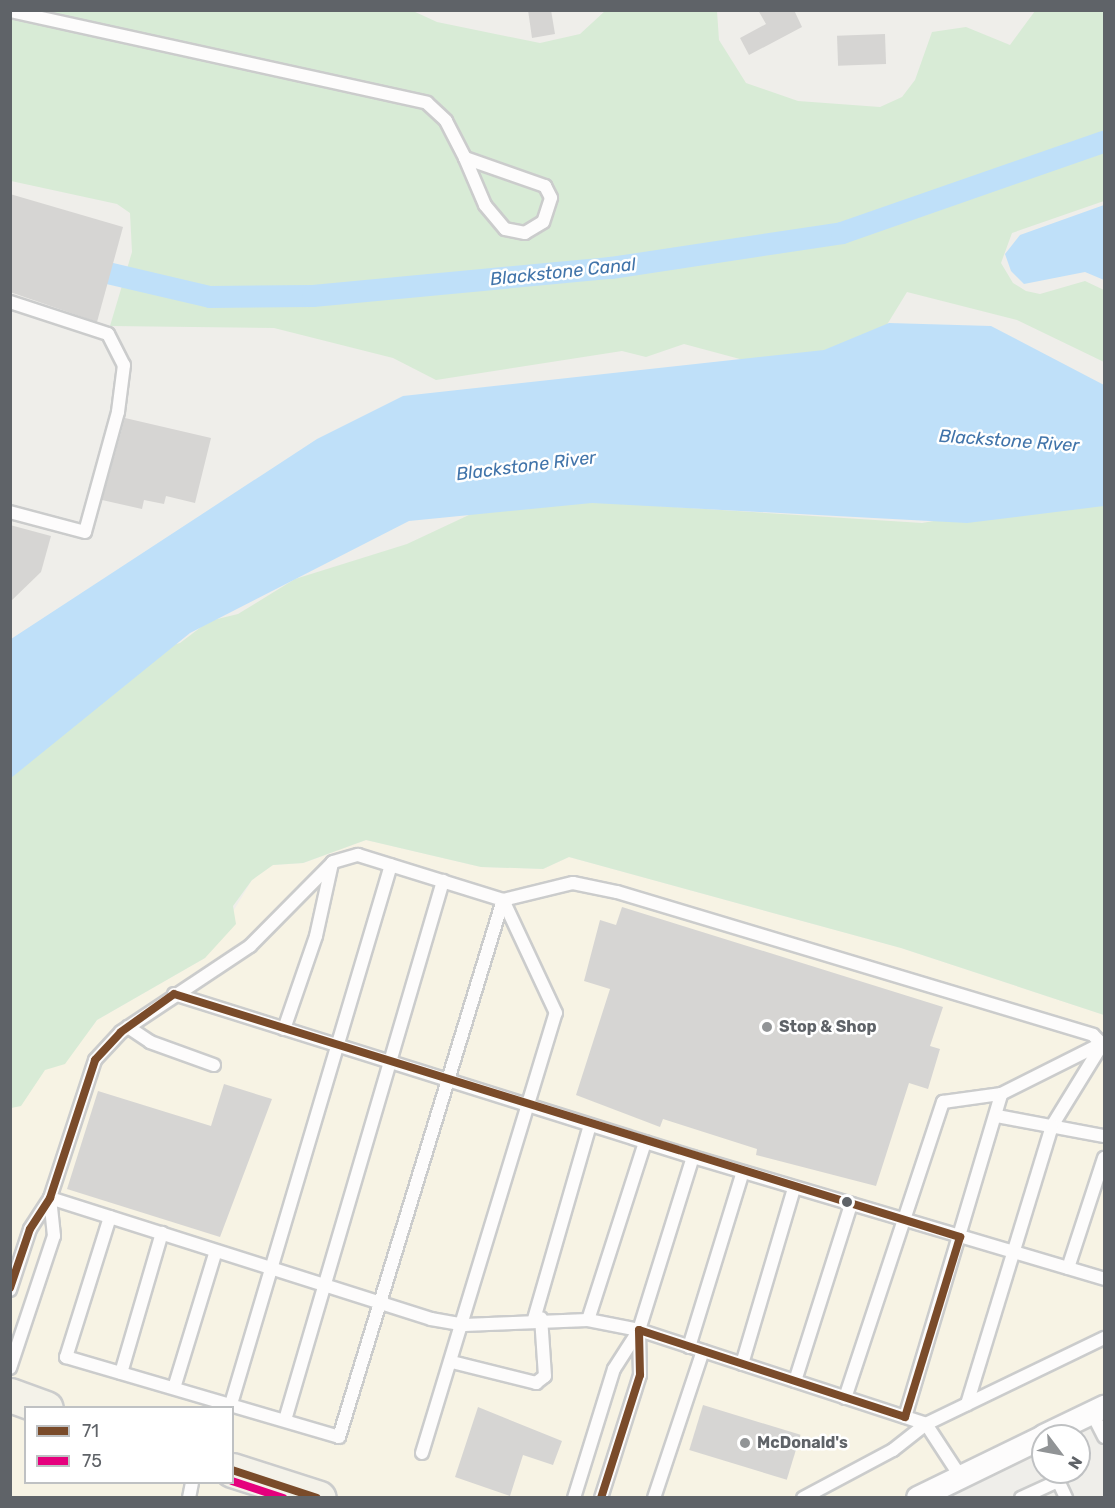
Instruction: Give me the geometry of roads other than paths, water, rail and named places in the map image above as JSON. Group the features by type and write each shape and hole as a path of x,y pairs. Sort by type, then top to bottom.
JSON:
{"main road":[{"path":"10,1395 43,1406"},
{"path":"234,1471 319,1497"}],"street":[{"path":"1072,1424 1098,1410"},
{"path":"918,1497 1031,1445"}],"lane":[{"path":"10,11 427,103 446,122 465,158 485,205 505,229 525,233 543,222 550,208 545,186 514,171 465,158"},
{"path":"10,302 108,334 124,365 118,412 85,532 10,512"},
{"path":"10,1290 30,1229 50,1198 95,1060 128,1027 174,994 250,946 333,862 358,855 503,900 573,883 617,892 1093,1035 1104,1044"},
{"path":"284,1029 316,936 333,862"},
{"path":"231,1404 273,1269 334,1044 391,865"},
{"path":"285,1420 387,1061 443,881"},
{"path":"110,1217 66,1357 339,1437 378,1302 449,1080 503,900"},
{"path":"422,1453 531,1107 556,1013 503,900"},
{"path":"174,994 794,1188 1104,1279"},
{"path":"128,1027 150,1042 214,1065"},
{"path":"845,1398 943,1102 1001,1094 1104,1044"},
{"path":"967,1404 1052,1126 1104,1044"},
{"path":"905,1418 997,1116 1001,1094"},
{"path":"997,1116 1104,1136"},
{"path":"452,1362 523,1383 545,1376 538,1319 590,1125"},
{"path":"588,1320 645,1142"},
{"path":"574,1497 614,1369 639,1330 693,1157"},
{"path":"1068,1268 1104,1158"},
{"path":"689,1347 743,1172"},
{"path":"742,1364 794,1188"},
{"path":"50,1198 378,1302 464,1325 538,1319 588,1320 639,1330 926,1424 960,1476"},
{"path":"10,1368 54,1236 50,1198"},
{"path":"795,1381 851,1204"},
{"path":"121,1373 162,1233"},
{"path":"174,1388 216,1251"},
{"path":"601,1497 640,1375 639,1330"},
{"path":"803,1497 893,1450 926,1424 1104,1338"},
{"path":"654,1497 703,1351"},
{"path":"1098,1410 1104,1437"},
{"path":"1021,1497 1043,1484"}],"water":[{"path":"1104,205 1104,280 1085,272 1024,284 1011,271 1005,254 1020,235"},
{"name":"Blackstone River","path":"889,323 991,326 1104,385 1104,506 967,523 592,503 409,521 190,633 11,778 11,639 317,439 403,396 824,350"}],"waterway":[{"name":"Blackstone Canal","path":"82,267 210,297 313,296 611,268 842,233 1104,142"}],"place":[{"name":"Stop & Shop","path":"767,1027"},
{"name":"McDonald's","path":"745,1443"}]}
